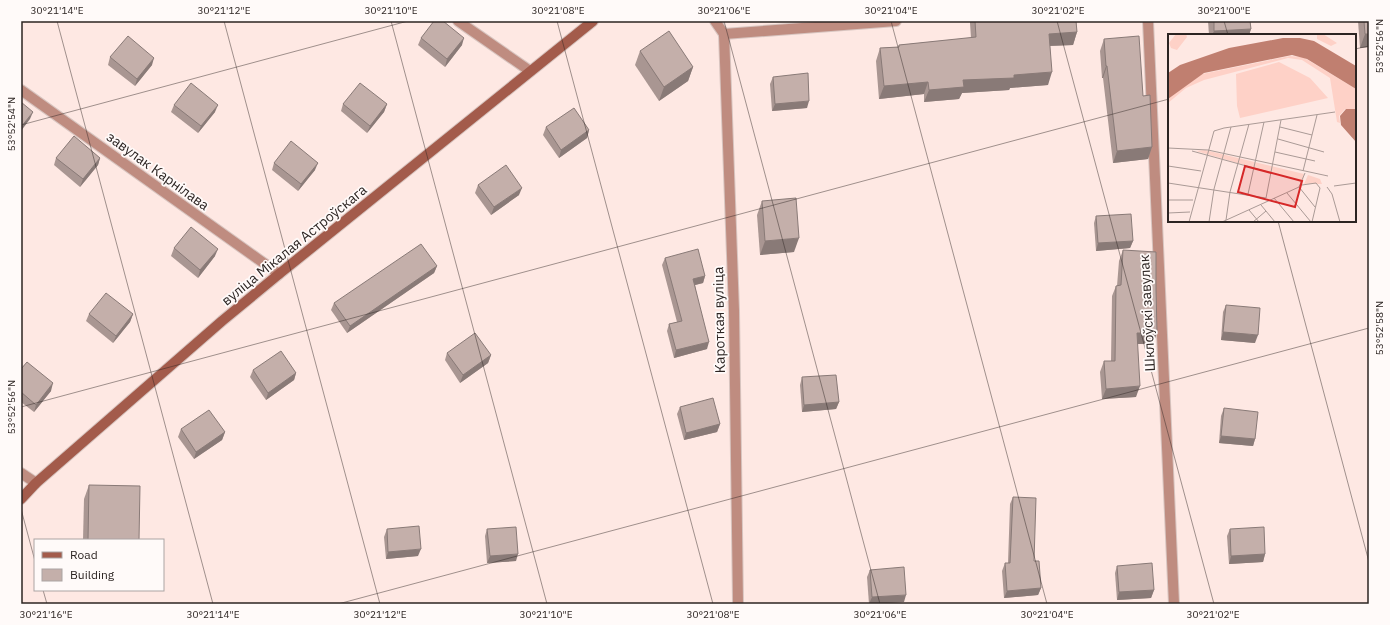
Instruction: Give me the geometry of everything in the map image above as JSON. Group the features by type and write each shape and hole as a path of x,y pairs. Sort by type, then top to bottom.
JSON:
{"main road":[{"name":"вуліца Мікалая Астроўскага","path":"21,499 36,483 279,274 593,21"}],"street":[{"path":"458,21 530,71"},
{"path":"715,21 724,34 896,21"},
{"name":"Шклоўскі завулак","path":"1148,21 1174,604"},
{"name":"Кароткая вуліца","path":"724,34 734,311 738,604"},
{"name":"завулак Карнілава","path":"21,90 279,274"},
{"path":"21,472 36,483"}],"building":[{"path":"434,21 443,21 464,38 447,59 421,38"},
{"path":"975,21 1076,21 1077,32 1049,34 1052,72 1014,75 1014,78 963,80 964,87 929,90 928,82 884,86 880,48 976,37"},
{"path":"1214,21 1250,21 1251,29 1214,31"},
{"path":"1364,21 1369,21 1369,34 1365,34"},
{"path":"669,31 693,67 664,87 640,51"},
{"path":"128,36 154,58 137,79 110,57"},
{"path":"1139,36 1143,96 1150,95 1152,147 1117,151 1104,39"},
{"path":"808,73 809,101 775,104 773,77"},
{"path":"191,83 218,105 201,126 174,105"},
{"path":"360,83 387,104 370,126 343,104"},
{"path":"21,102 33,112 21,127"},
{"path":"574,108 589,130 561,150 546,127"},
{"path":"74,136 100,158 83,179 56,158"},
{"path":"291,141 318,163 301,184 274,163"},
{"path":"506,165 522,188 494,207 478,185"},
{"path":"796,198 799,238 765,241 762,201"},
{"path":"1131,214 1133,241 1098,243 1096,216"},
{"path":"191,227 218,249 200,270 174,248"},
{"path":"421,244 437,266 350,326 334,303"},
{"path":"698,249 705,276 693,279 709,342 676,350 669,324 682,321 665,258"},
{"path":"1123,250 1156,252 1157,333 1137,333 1140,386 1106,389 1104,361 1115,361 1116,286 1121,285"},
{"path":"106,293 133,314 116,336 89,314"},
{"path":"1226,305 1260,308 1258,335 1223,332"},
{"path":"475,333 491,355 463,375 447,353"},
{"path":"281,351 296,373 268,393 253,370"},
{"path":"27,362 53,383 36,405 21,392 21,369"},
{"path":"836,375 839,402 804,405 802,377"},
{"path":"713,398 720,424 686,433 680,407"},
{"path":"1224,408 1258,412 1255,439 1221,436"},
{"path":"209,410 225,432 196,452 181,429"},
{"path":"89,485 140,486 139,539 88,539"},
{"path":"1013,497 1036,498 1034,561 1039,561 1041,588 1007,591 1005,563 1010,563"},
{"path":"419,526 421,549 388,552 387,529"},
{"path":"516,527 518,554 490,556 487,529"},
{"path":"1264,527 1265,554 1231,556 1230,529"},
{"path":"1152,563 1154,590 1119,592 1117,566"},
{"path":"904,567 906,595 872,597 870,570"}]}
